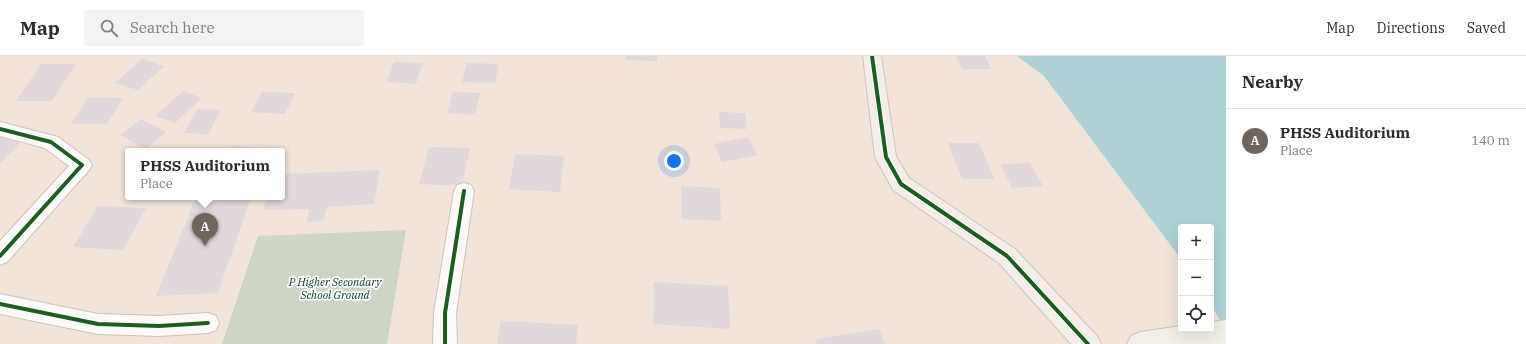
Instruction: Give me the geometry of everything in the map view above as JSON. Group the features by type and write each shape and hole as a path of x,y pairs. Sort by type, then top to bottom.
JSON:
{"street":[{"path":"872,56 886,157 902,184 1007,256 1088,344"},
{"path":"0,129 51,142 82,165 0,256"},
{"path":"445,344 445,313 464,191"},
{"path":"0,304 98,324 159,326 208,323"},
{"path":"1140,344 1224,332"}],"green space":[{"name":"P Higher Secondary School Ground","path":"406,230 387,344 222,344 258,236"}],"water":[{"path":"1017,56 1226,56 1226,330 1214,310 1214,224 1178,224 1178,255 1044,76"}],"building":[{"path":"626,56 657,56 657,61 625,60"},
{"path":"956,56 985,56 991,69 962,69"},
{"path":"142,59 164,66 138,90 115,83"},
{"path":"394,62 423,63 416,84 387,82"},
{"path":"467,63 499,64 495,83 462,82"},
{"path":"41,64 76,64 52,101 16,101"},
{"path":"183,91 202,98 175,123 155,116"},
{"path":"262,92 295,93 285,114 251,112"},
{"path":"453,92 480,93 475,115 447,113"},
{"path":"88,98 123,98 107,124 71,124"},
{"path":"197,109 221,110 208,134 184,133"},
{"path":"719,112 745,113 747,129 720,128"},
{"path":"141,119 166,132 147,148 144,148 120,135"},
{"path":"0,137 21,143 0,163"},
{"path":"748,137 757,155 722,162 714,144"},
{"path":"948,143 979,143 994,179 962,179"},
{"path":"232,146 269,148 231,148"},
{"path":"429,147 470,148 462,186 419,184"},
{"path":"515,154 564,156 560,192 509,189"},
{"path":"1030,163 1043,186 1012,188 1000,164"},
{"path":"380,170 374,204 327,207 323,221 307,222 309,209 263,210 266,200 285,200 285,174"},
{"path":"681,186 720,188 721,221 681,219"},
{"path":"195,200 250,200 218,293 156,296"},
{"path":"98,206 146,208 123,250 73,247"},
{"path":"654,282 728,286 730,329 653,324"},
{"path":"501,321 578,325 576,344 497,344"},
{"path":"879,329 885,344 817,344 815,339"}],"cycle path":[{"path":"872,56 886,157 901,184 1007,256 1088,344"},
{"path":"0,129 51,142 82,165 0,256"},
{"path":"445,344 445,313 464,191"},
{"path":"0,304 98,324 159,326 208,323"}],"place":[{"name":"PHSS Auditorium","path":"205,246"}]}
